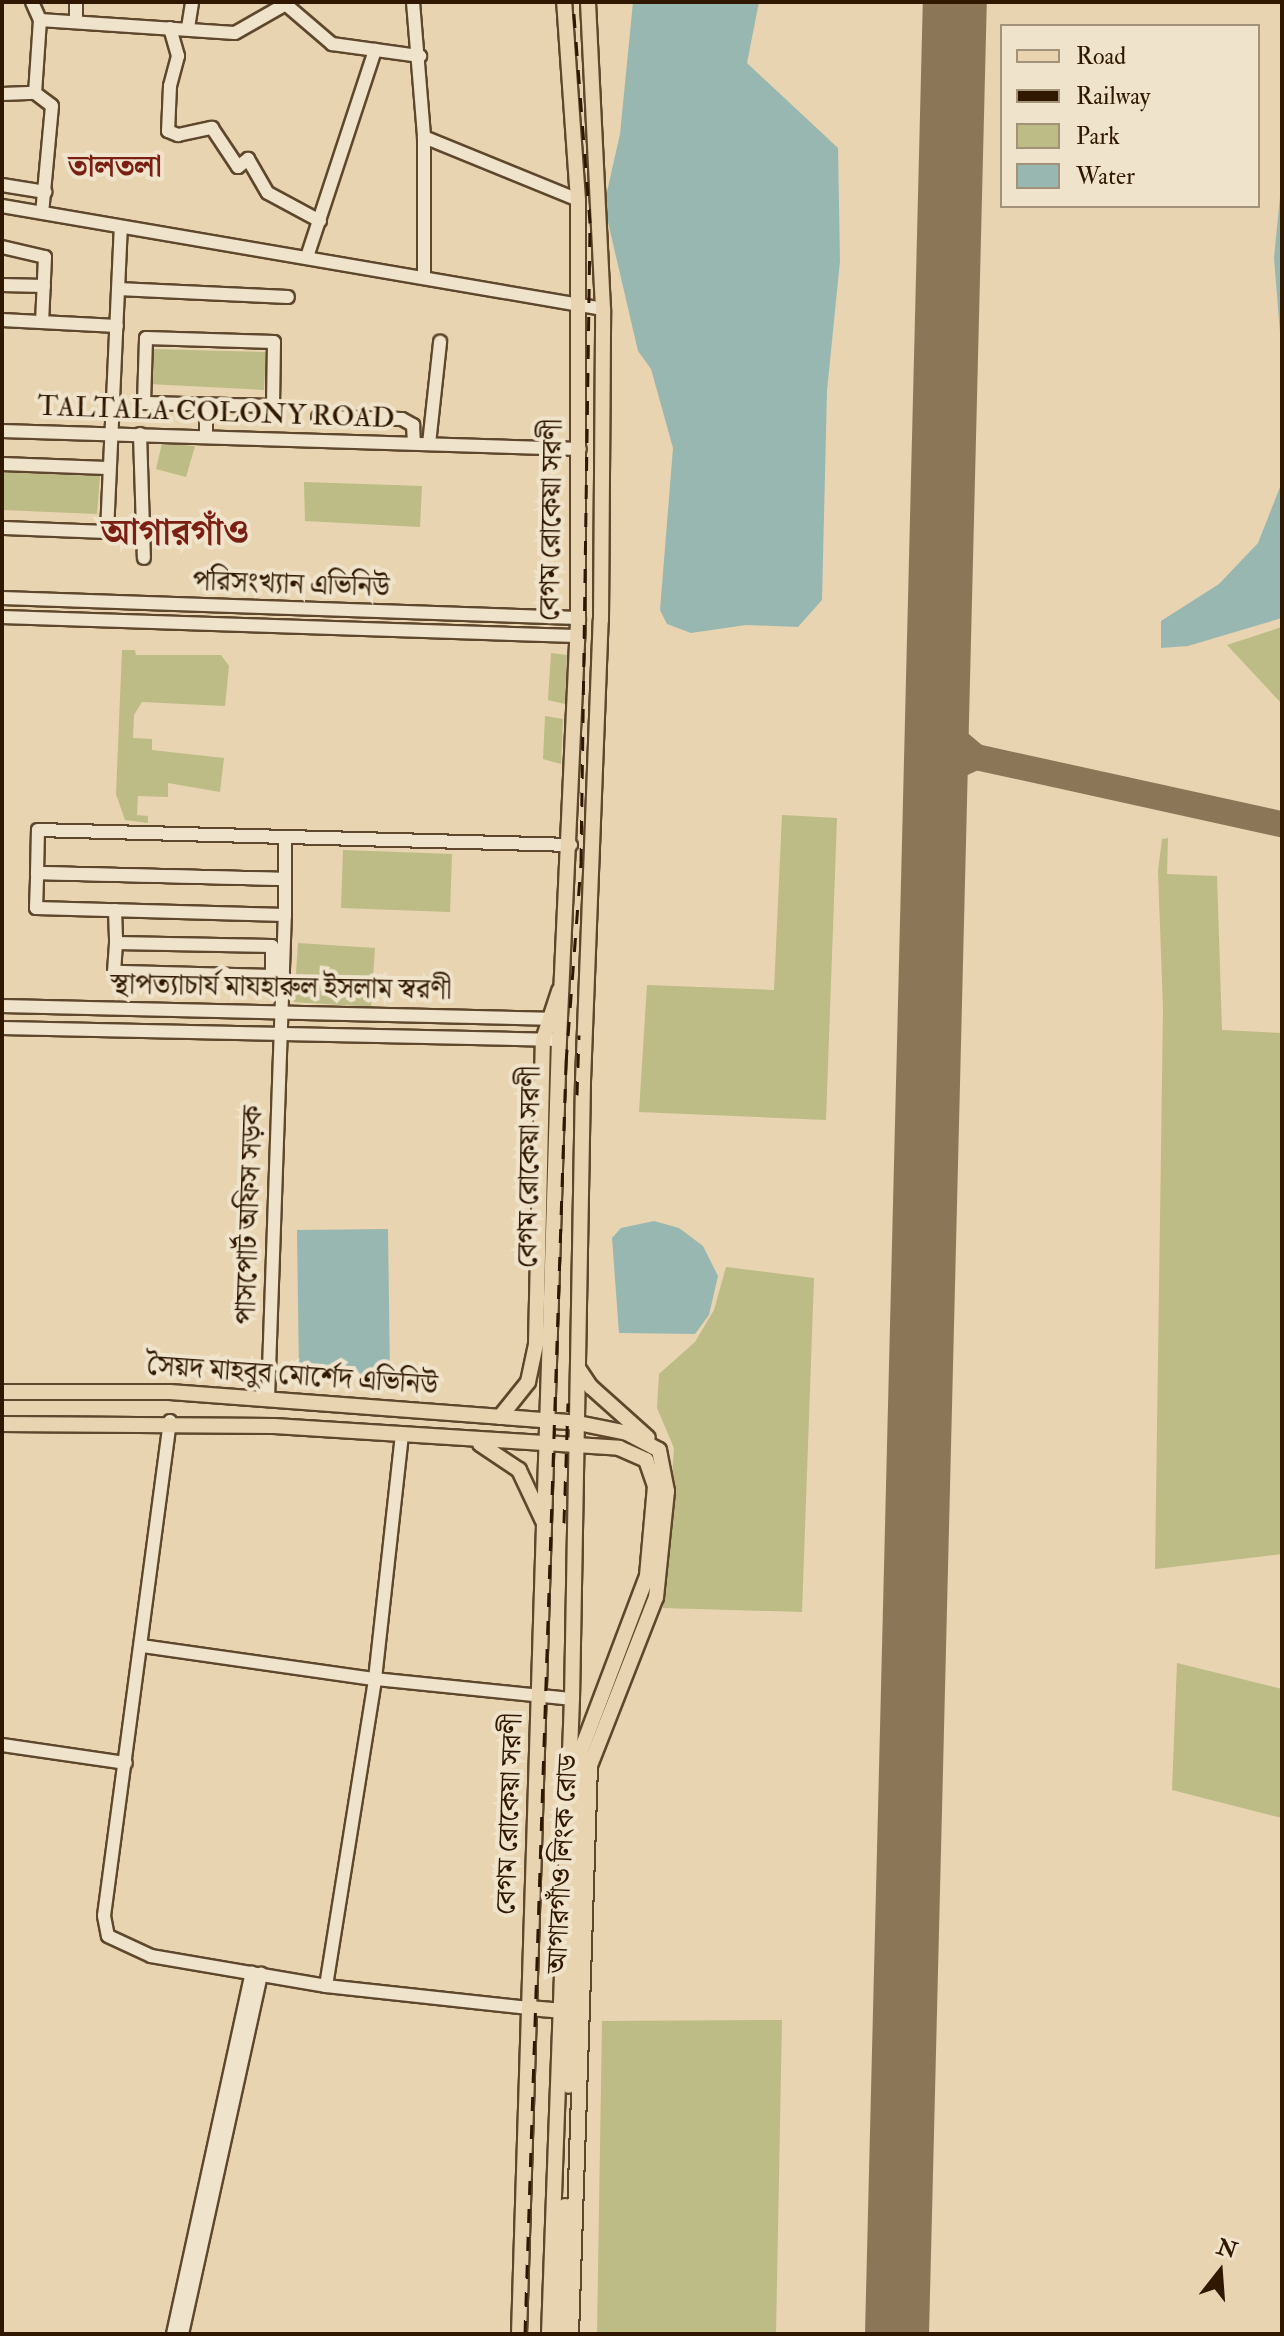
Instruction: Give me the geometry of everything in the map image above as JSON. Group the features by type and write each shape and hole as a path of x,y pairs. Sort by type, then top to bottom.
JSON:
{"main road":[{"name":"বেগম রোকেয়া সরণী","path":"519,2334 549,1447 551,1040 553,1018 562,987 571,845 578,618 578,200 564,2"},
{"name":"বেগম রোকেয়া সরণী","path":"549,2334 572,1699 578,1368 601,620 603,309 588,2"},
{"path":"578,618 601,620"},
{"path":"576,636 600,637"},
{"path":"571,845 593,846"},
{"path":"500,1417 528,1382 536,1343 551,1040"},
{"path":"578,1368 591,1387 655,1445"},
{"name":"সৈয়দ মাহবুব মোর্শেদ এভিনিউ","path":"2,1392 170,1392 578,1423"},
{"path":"170,1392 170,1421"},
{"name":"সৈয়দ মাহবুব মোর্শেদ এভিনিউ","path":"2,1424 170,1421 577,1449"},
{"path":"578,1423 627,1433 655,1445"},
{"path":"472,1441 519,1470 546,1529"},
{"name":"আগারগাঁও লিংক রোড","path":"571,2334 590,1765 659,1582 667,1483 655,1445"},
{"name":"আগারগাঁও লিংক রোড","path":"560,2334 581,1751 644,1590 655,1486 652,1471 635,1452 577,1449"},
{"path":"529,2008 561,2011"}],"street":[{"path":"32,2 40,20 35,93"},
{"path":"76,2 76,21"},
{"path":"188,28 192,2"},
{"path":"413,2 420,56 424,137 424,275"},
{"path":"40,20 235,33 283,4 332,44 420,56"},
{"path":"170,28 178,56 170,86 168,131 178,135 212,128 238,167 248,159 268,193 320,221"},
{"path":"308,254 375,50"},
{"path":"2,94 35,93 52,106 42,213"},
{"path":"424,137 578,200"},
{"path":"2,185 45,192"},
{"path":"2,206 121,228 308,254 603,309"},
{"path":"2,528 107,532 107,468 112,434 121,228"},
{"path":"2,247 45,257 42,322"},
{"path":"2,285 44,286"},
{"path":"118,289 288,297"},
{"path":"2,320 117,326"},
{"path":"146,338 274,342 273,406 206,404 144,403 146,338"},
{"name":"TALTALA COLONY ROAD","path":"429,444 440,342"},
{"path":"206,404 206,435"},
{"path":"318,417 402,419 413,425 414,443"},
{"name":"TALTALA COLONY ROAD","path":"2,431 580,449"},
{"path":"140,434 144,558"},
{"path":"2,464 107,468"},
{"name":"পরিসংখ্যান এভিনিউ","path":"2,598 578,618"},
{"path":"2,617 576,636"},
{"path":"285,915 36,908 38,830 571,845"},
{"name":"পাসপোর্ট অফিস সড়ক","path":"268,1398 285,837"},
{"path":"37,873 285,879"},
{"path":"115,910 114,972 272,976 272,946 116,943"},
{"name":"স্থাপত্যাচার্য মাযহারুল ইসলাম স্বরণী","path":"2,1006 553,1018"},
{"path":"59,1007 59,1029"},
{"name":"স্থাপত্যাচার্য মাযহারুল ইসলাম স্বরণী","path":"2,1028 551,1040"},
{"path":"170,1421 104,1916 108,1936 139,1953 326,1986 529,2008"},
{"path":"326,1986 375,1679 402,1435"},
{"path":"142,1646 375,1679 572,1699"},
{"path":"2,1745 126,1763"},
{"path":"173,2334 256,1974"},
{"path":"182,2334 256,1974"}],"green space":[{"path":"153,349 266,352 264,390 149,384"},
{"path":"162,443 195,446 186,477 156,469"},
{"path":"2,472 100,476 97,514 2,510"},
{"path":"304,482 422,486 420,527 305,521"},
{"path":"1282,627 1282,704 1227,645"},
{"path":"122,650 135,650 136,655 221,655 229,666 225,706 142,702 134,715 133,738 152,739 152,750 224,758 220,792 168,783 168,797 138,796 137,815 148,816 148,823 125,820 116,794"},
{"path":"551,653 567,655 565,704 548,700"},
{"path":"545,716 563,719 561,764 543,759"},
{"path":"782,815 837,818 826,1120 639,1112 647,985 774,990"},
{"path":"1168,838 1167,874 1217,876 1222,1030 1282,1033 1282,1554 1155,1569 1163,1009 1158,871 1162,839"},
{"path":"343,850 452,854 450,912 341,908"},
{"path":"298,943 375,948 371,1007 294,1002"},
{"path":"726,1267 814,1278 802,1612 663,1608 674,1448 657,1408 659,1374 695,1342 714,1310"},
{"path":"1177,1663 1282,1689 1282,1818 1172,1790"},
{"path":"782,2020 776,2334 597,2334 602,2021"}],"water":[{"path":"633,2 759,2 747,63 838,148 840,261 827,391 822,600 798,627 746,625 691,633 667,624 660,610 673,448 651,369 638,351 604,205 620,134"},
{"path":"1282,176 1282,358 1274,258"},
{"path":"1282,482 1282,618 1188,646 1161,648 1161,621 1219,584 1258,543"},
{"path":"654,1221 679,1228 703,1246 718,1276 709,1315 695,1334 619,1333 612,1238 621,1228"},
{"path":"388,1229 390,1376 299,1377 297,1230"}],"taxiway":[{"path":"937,710 958,742 976,757"},
{"path":"935,789 952,768 976,757 1282,824"}],"runway":[{"path":"897,2334 955,2"}],"railway":[{"path":"525,2334 566,1063 581,862 590,223 573,2"},
{"path":"577,1095 579,1035"},
{"path":"564,1523 568,1403"}],"district":[{"name":"তালতলা","path":"115,167"},
{"name":"আগারগাঁও","path":"175,533"}]}
